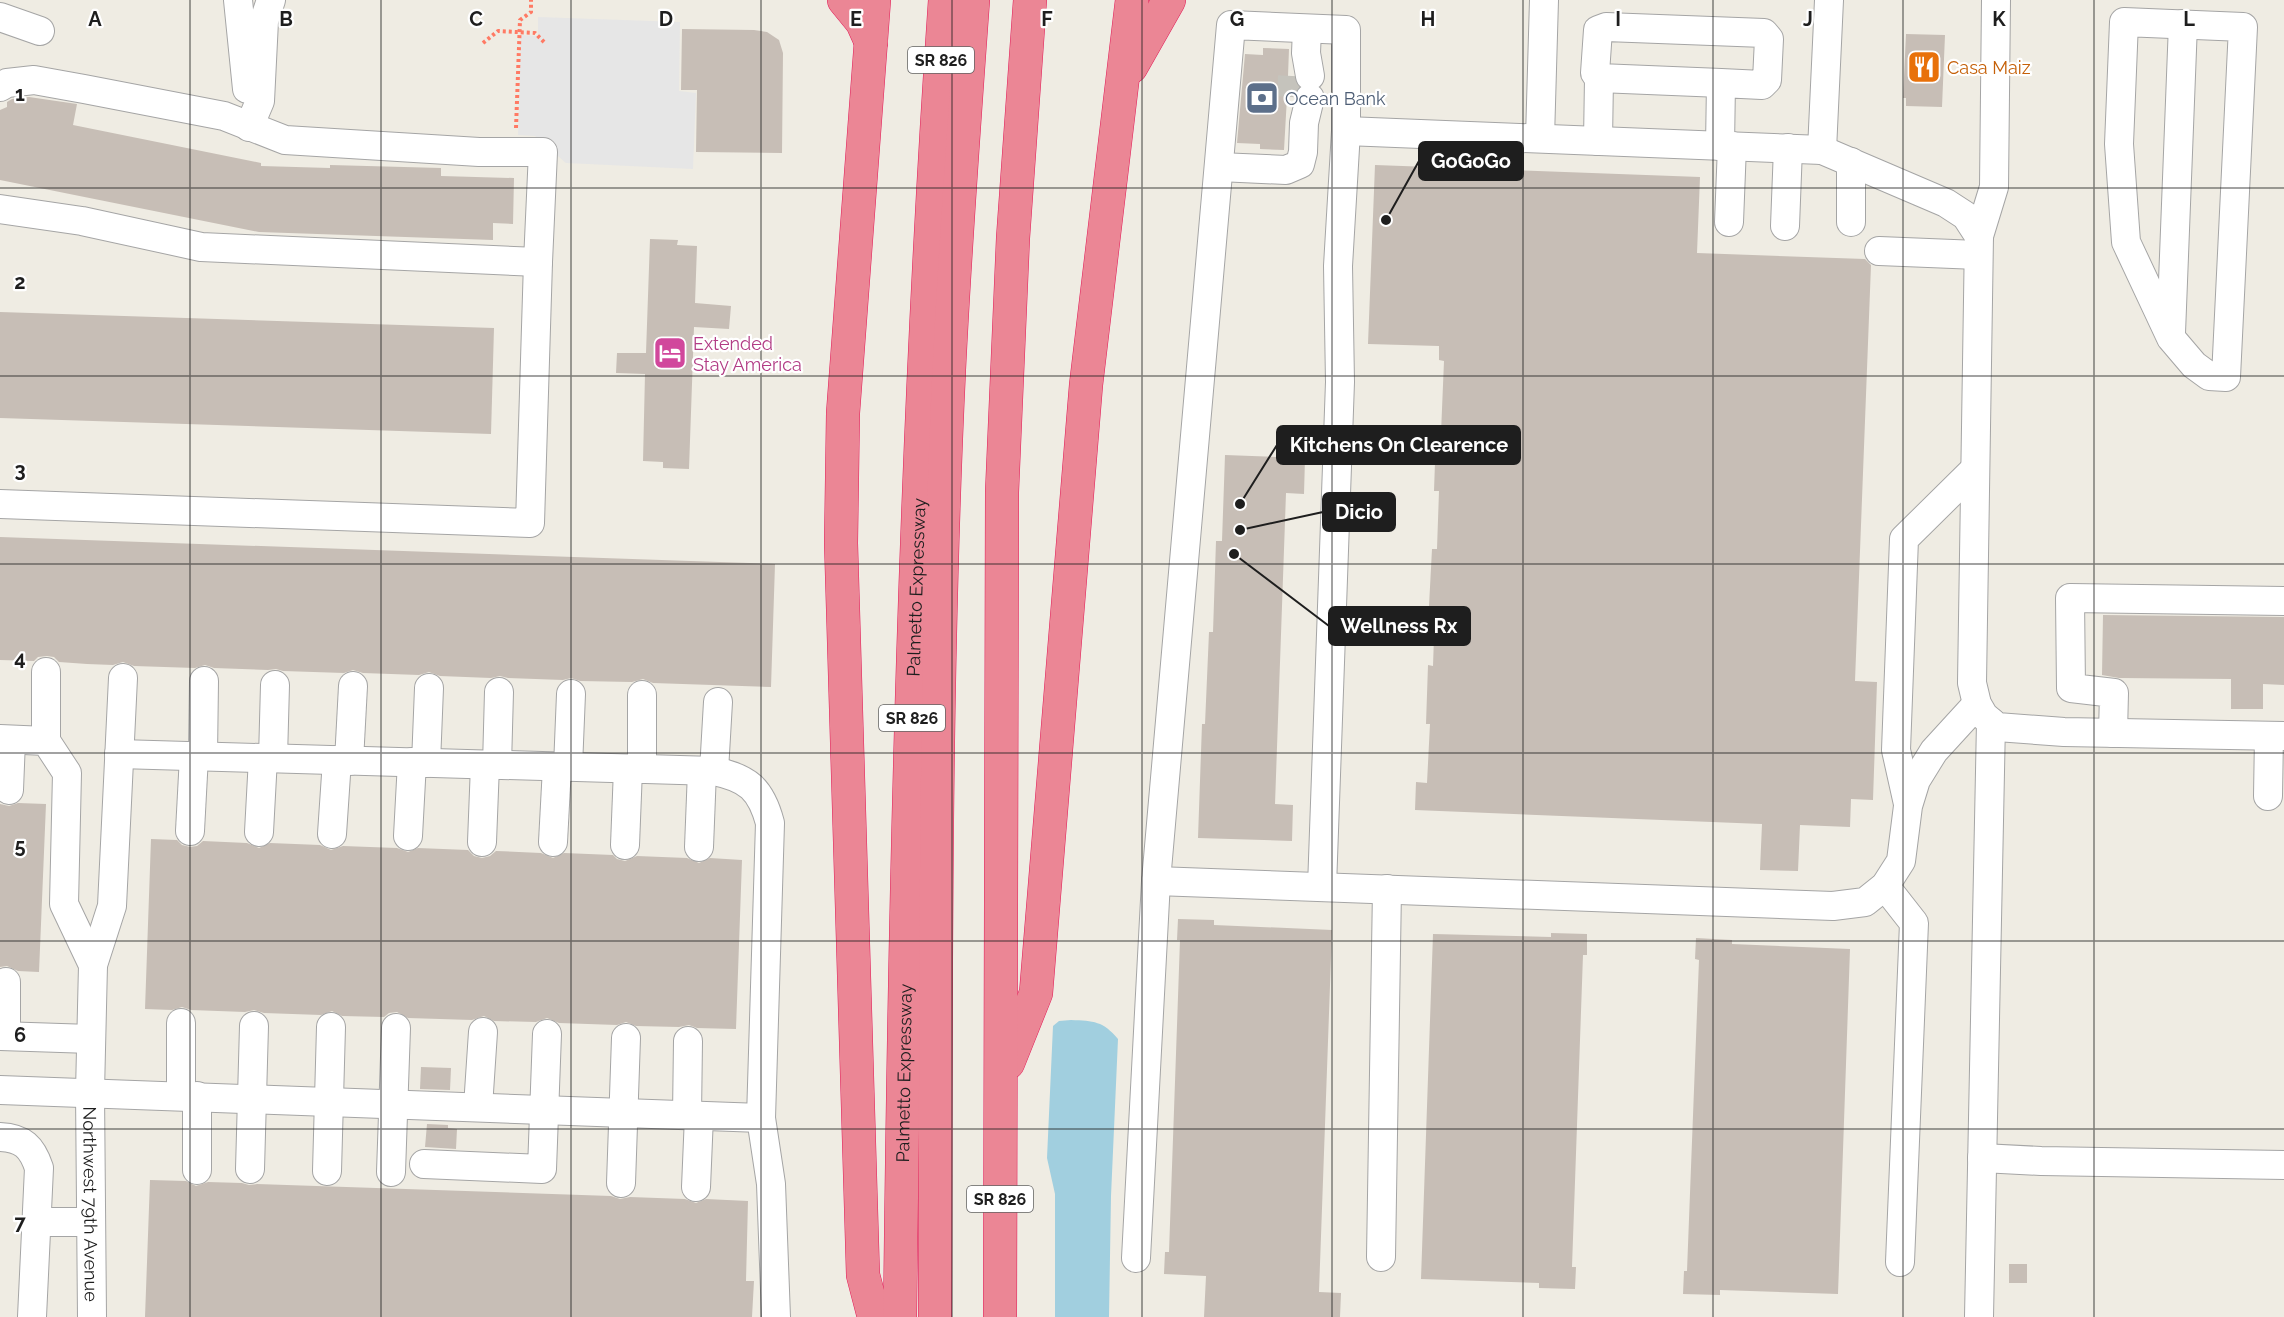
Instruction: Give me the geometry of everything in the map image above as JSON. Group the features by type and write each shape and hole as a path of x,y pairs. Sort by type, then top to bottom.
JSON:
{"highway":[{"path":"844,0 862,22 871,42"},
{"path":"874,0 843,412 841,543 863,1275 874,1317"},
{"name":"SR 826","path":"1000,1317 1002,492 1012,238 1030,0"},
{"path":"1001,1082 1036,993 1086,385 1132,0"},
{"path":"1123,81 1169,0"},
{"path":"935,1317 936,1007 942,590 951,328 976,1"},
{"path":"956,1317 963,612 972,373 976,1"},
{"name":"Palmetto Expressway","path":"900,1317 903,1070 918,469 976,1"}],"street":[{"path":"238,0 249,97 249,127"},
{"path":"249,127 260,101 264,21 271,0"},
{"path":"1540,138 1544,0"},
{"path":"1822,150 1829,0"},
{"path":"1996,0 1994,186 1978,246 1972,683 1984,713 1997,727 2064,732 2276,736 2268,796"},
{"path":"2151,11 2183,24 2243,27 2226,377 2209,376 2194,364 2171,338 2126,242 2119,144 2124,22 2151,11"},
{"path":"0,17 40,31"},
{"path":"2171,338 2183,24"},
{"path":"1136,1258 1156,881 1231,25 1306,82"},
{"path":"1598,141 1599,78 1595,74 1598,30 1606,27 1764,33 1769,39 1767,80 1762,85 1599,78"},
{"path":"1219,167 1286,170 1300,164 1303,152 1306,82 1346,30 1346,131 1338,266 1340,382 1322,887"},
{"path":"0,87 7,83 34,80 224,116 285,140 479,152 543,152 537,262 530,523 0,504"},
{"path":"1721,83 1730,222"},
{"path":"1346,131 1822,150 1946,203 1966,216 1978,246"},
{"path":"1785,226 1788,148"},
{"path":"1851,162 1851,222"},
{"path":"0,209 82,221 201,247 537,262"},
{"path":"1879,251 1978,246"},
{"path":"1908,806 1896,750 1904,539 1975,469"},
{"path":"2113,733 2114,693 2071,688 2070,598 2284,601"},
{"path":"46,672 46,741 67,773 64,904 93,964"},
{"path":"93,964 112,906 123,678"},
{"path":"190,831 199,756 204,681"},
{"path":"259,832 275,685"},
{"path":"332,834 353,686"},
{"path":"408,836 429,688"},
{"path":"482,842 499,692"},
{"path":"553,842 571,694"},
{"path":"626,845 642,695"},
{"path":"699,847 718,702"},
{"path":"1156,881 1833,906 1865,902 1885,885 1901,861 1908,806 1916,780 1934,751 1984,713"},
{"path":"1979,1317 1983,1158 1984,713"},
{"path":"9,789 5,739 46,741"},
{"path":"119,754 708,771 736,776 753,787 764,804 770,823 761,1118 771,1184 776,1317"},
{"path":"1885,885 1914,923 1900,1262"},
{"path":"1381,1257 1387,889"},
{"name":"Northwest 79th Avenue","path":"92,1317 90,1092 93,964"},
{"path":"6,982 3,1036 91,1039"},
{"path":"181,1023 197,1170"},
{"path":"250,1168 254,1026"},
{"path":"327,1171 331,1027"},
{"path":"391,1172 396,1028"},
{"path":"478,1107 483,1032"},
{"path":"424,1164 542,1169 547,1034"},
{"path":"621,1184 626,1038"},
{"path":"688,1041 696,1187"},
{"path":"0,1090 761,1118"},
{"path":"0,1137 16,1140 33,1151 39,1168 32,1317"},
{"path":"1983,1158 2284,1165"},
{"path":"36,1222 91,1222"}],"path":[{"path":"516,137 520,20 531,12 531,0"},
{"path":"483,43 498,32 519,32 535,33 546,44"}],"shaded area":[{"path":"538,17 680,22 679,91 696,93 693,169 566,163 535,136 518,135 521,35 538,36"}],"water":[{"path":"1071,1020 1103,1025 1118,1039 1111,1196 1109,1317 1055,1317 1055,1194 1047,1158 1053,1026 1059,1021"}],"building":[{"path":"682,29 754,30 767,32 779,40 783,53 782,153 696,152 697,90 681,90"},
{"name":"Casa Maiz","path":"1906,34 1945,35 1942,107 1906,106 1906,98 1903,98"},
{"name":"Ocean Bank","path":"1263,48 1289,49 1288,76 1293,76 1298,87 1293,97 1287,97 1284,150 1260,149 1260,144 1237,143 1245,54 1263,55"},
{"path":"29,97 77,104 73,125 261,163 261,166 441,168 441,176 514,178 513,224 493,223 493,240 259,232 0,180 0,110 7,107 7,102 12,99"},
{"path":"1375,165 1700,177 1697,253 1865,259 1871,265 1855,681 1877,682 1873,800 1851,799 1850,827 1800,825 1798,871 1760,870 1762,824 1415,810 1416,782 1427,783 1430,724 1426,724 1428,665 1433,666 1435,607 1429,606 1432,549 1437,549 1439,491 1434,491 1436,433 1441,433 1444,361 1439,360 1439,346 1368,344"},
{"name":"Extended Stay America","path":"650,239 678,240 677,245 697,246 695,303 731,306 729,329 694,327 689,469 663,468 663,462 643,461 645,374 616,373 617,353 646,353"},
{"path":"0,312 494,328 491,434 0,418"},
{"path":"1225,455 1305,458 1304,494 1286,493 1275,804 1293,805 1292,841 1198,838 1202,724 1205,724 1209,632 1213,632 1216,541 1222,541"},
{"path":"0,537 775,564 771,687 653,683 643,679 632,682 580,681 571,678 563,680 500,676 491,678 440,676 429,672 419,675 363,673 353,670 344,673 214,668 205,665 195,668 134,666 123,662 113,665 87,664 59,662 54,657 47,656 38,657 34,661 0,660"},
{"path":"2103,615 2284,617 2284,685 2263,684 2263,709 2231,709 2231,679 2119,678 2102,675"},
{"path":"18,803 46,804 39,972 18,971 7,966 0,967 0,804 9,806"},
{"path":"151,839 177,840 182,845 190,847 197,846 203,841 247,843 259,848 270,843 320,845 331,850 343,846 397,848 408,852 418,848 468,850 474,856 482,858 496,851 541,853 553,858 564,853 613,855 625,861 637,856 687,858 699,863 710,858 742,860 736,1029 697,1028 689,1025 679,1027 636,1026 626,1022 617,1025 559,1023 547,1018 536,1022 494,1021 484,1016 472,1020 408,1018 397,1012 389,1013 384,1017 342,1016 332,1011 321,1015 264,1013 254,1010 245,1012 191,1010 182,1007 172,1010 145,1009"},
{"path":"1178,919 1214,920 1214,925 1332,930 1319,1292 1341,1293 1340,1317 1204,1317 1206,1276 1164,1274 1165,1252 1169,1252 1180,940 1177,940"},
{"path":"1551,933 1587,934 1587,955 1583,955 1572,1267 1576,1267 1575,1289 1539,1288 1539,1283 1421,1279 1433,934 1551,937"},
{"path":"1696,938 1732,940 1732,944 1850,949 1838,1294 1720,1290 1720,1295 1683,1294 1684,1271 1687,1271 1699,960 1695,959"},
{"path":"421,1067 451,1068 450,1090 420,1089"},
{"path":"427,1124 448,1125 448,1128 457,1129 456,1149 425,1147"},
{"path":"150,1180 186,1181 196,1186 208,1182 611,1196 620,1199 630,1197 685,1199 696,1203 706,1199 748,1201 746,1281 754,1281 752,1317 145,1317"},
{"path":"2009,1264 2027,1264 2027,1283 2009,1283"}],"tunnel":[{"path":"1291,97 1292,76"}],"place":[{"name":"Casa Maiz","path":"1924,67"},
{"name":"Ocean Bank","path":"1262,98"},
{"name":"GoGoGo","path":"1386,220"},
{"name":"Extended Stay America","path":"670,353"},
{"name":"Kitchens On Clearence","path":"1240,504"},
{"name":"Dicio","path":"1240,530"},
{"name":"Wellness Rx","path":"1234,554"}]}
